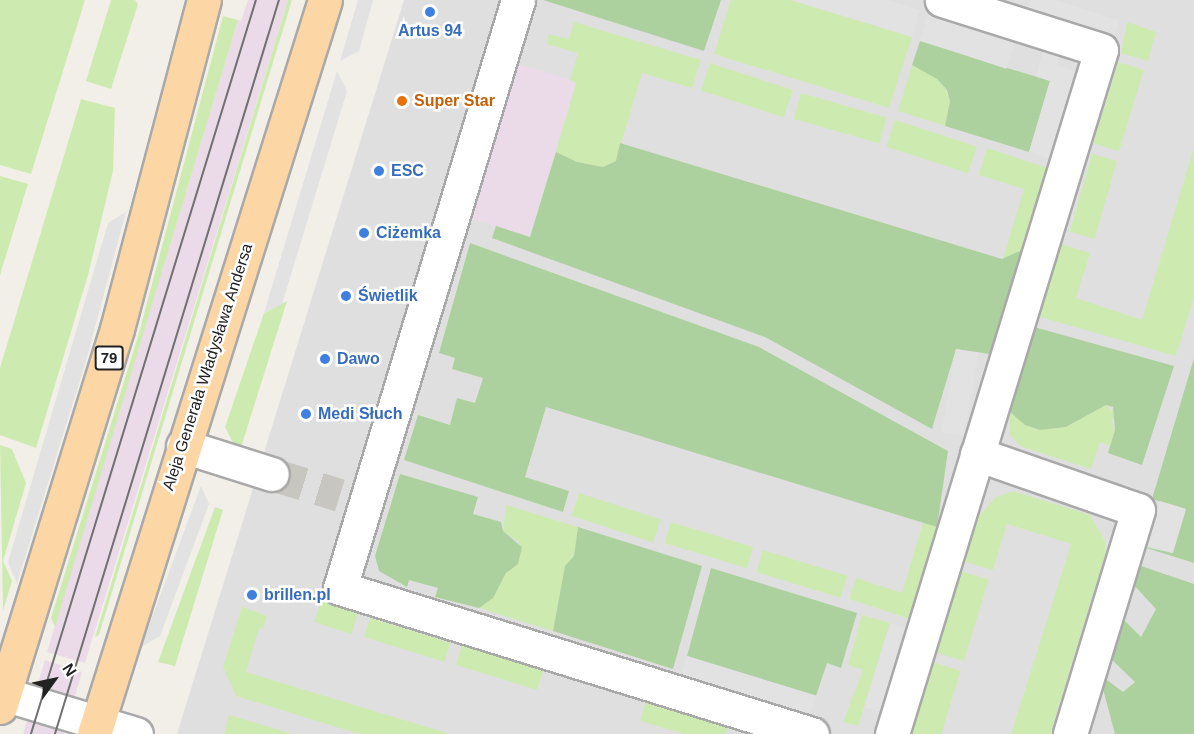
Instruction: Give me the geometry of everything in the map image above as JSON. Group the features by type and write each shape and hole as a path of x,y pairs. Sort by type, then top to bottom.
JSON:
{"main road":[{"name":"79","path":"1,698 117,329 204,0"},
{"name":"Aleja Generała Władysława Andersa","path":"96,728 325,0"}],"street":[{"path":"518,0 353,498 340,588 812,734"},
{"path":"892,734 1101,50 942,0"},
{"path":"183,446 272,474"},
{"path":"977,454 1138,510 1070,734"},
{"path":"1,698 96,728 136,734"}],"shaded area":[{"path":"248,0 288,0 85,663 47,652 238,20 241,21"},
{"path":"358,0 373,0 359,51 340,61"},
{"path":"404,0 1194,0 1194,734 177,734"},
{"path":"791,0 888,0 920,10 912,37"},
{"path":"1031,0 1054,0 1119,20 1112,43 1026,16"},
{"path":"929,12 1016,40 1006,69 920,41"},
{"path":"1044,49 1060,54 1057,65 1078,72 1056,161 1029,152 1050,81 1036,76"},
{"path":"515,63 576,82 529,237 468,218"},
{"path":"337,71 347,91 282,304 264,313"},
{"path":"126,212 86,361 17,583 8,562 108,223"},
{"path":"956,349 979,353 964,436 941,432"},
{"path":"201,486 209,504 160,636 141,647"},
{"path":"1160,501 1186,509 1172,553 1147,545"},
{"path":"890,623 913,630 887,714 864,707"},
{"path":"687,656 816,695 808,723 679,684"},
{"path":"45,660 82,672 64,734 23,734"}],"green space":[{"path":"0,0 85,0 31,174 0,165"},
{"path":"111,0 135,0 138,4 111,89 86,81"},
{"path":"288,0 292,0 99,635 95,637"},
{"path":"543,0 721,0 704,51"},
{"path":"731,0 791,0 912,37 889,108 714,54"},
{"path":"223,16 238,20 55,627 51,618 139,333"},
{"path":"574,22 701,60 692,88 642,73 616,161 603,167 577,162 556,152 576,83 570,80 578,53 547,44 549,34 569,39"},
{"path":"1127,22 1156,32 1148,61 1121,53"},
{"path":"920,41 1050,81 1029,152 945,126 950,101 947,90 937,79 912,65"},
{"path":"1118,62 1144,70 1119,151 1093,143"},
{"path":"710,63 793,90 784,117 701,91"},
{"path":"912,65 938,79 946,90 950,101 945,126 898,111"},
{"path":"801,93 887,118 879,143 794,119"},
{"path":"81,99 115,108 113,171 88,275 36,448 0,435 0,368"},
{"path":"895,120 977,147 968,173 886,147"},
{"path":"620,143 1002,259 1022,250 990,354 956,349 932,429 765,337 492,238 496,226 530,237 556,152 577,162 603,167 616,161"},
{"path":"1194,147 1194,297 1176,356 1037,316 1061,244 1090,253 1076,298 1142,320"},
{"path":"987,148 1047,168 1022,250 1003,259 1024,189 979,175"},
{"path":"1092,154 1117,161 1095,239 1070,232"},
{"path":"0,176 28,184 0,275"},
{"path":"470,243 759,347 948,451 937,527 546,407 525,477 569,491 563,512 404,460 418,415 450,425 457,398 475,403 483,378 452,369 455,358 439,353"},
{"path":"287,301 239,454 225,427 264,313"},
{"path":"1034,327 1174,366 1142,465 1108,453 1115,430 1113,407 1106,405 1066,427 1040,430 1025,425 1010,412"},
{"path":"1194,358 1194,563 1140,546 1173,553 1186,509 1152,499"},
{"path":"1106,405 1116,414 1112,421 1115,430 1110,446 1100,442 1091,469 1020,446 1010,435 1010,412 1025,425 1040,430 1066,427"},
{"path":"0,445 12,449 26,483 3,561 12,581 3,611"},
{"path":"400,474 478,497 473,514 501,522 503,531 522,547 518,564 506,573 493,598 479,608 435,597 438,588 409,580 407,587 379,571 375,556"},
{"path":"1013,491 1090,515 1105,541 1105,555 1050,734 1011,734 1071,544 1007,524 993,570 963,561 979,516 996,497"},
{"path":"579,493 661,520 653,542 572,516"},
{"path":"506,505 578,527 574,556 565,567 553,631 479,608 493,598 506,573 518,564 519,542 503,531"},
{"path":"215,507 223,510 175,666 158,662"},
{"path":"671,522 753,547 747,568 665,543"},
{"path":"923,523 937,527 910,619 849,599 856,578 902,593"},
{"path":"578,527 702,566 673,669 553,631 565,566 574,556"},
{"path":"763,550 847,576 840,598 756,572"},
{"path":"1135,564 1194,584 1194,734 1115,734 1099,674 1123,692 1135,682 1108,656 1120,616 1141,637 1156,609 1131,582"},
{"path":"711,568 857,613 841,668 827,663 816,696 687,656"},
{"path":"960,571 989,580 964,661 935,652"},
{"path":"321,601 358,613 351,634 314,622"},
{"path":"242,607 267,616 263,629 259,628 246,672 450,734 359,734 236,696 223,667"},
{"path":"862,615 890,623 858,726 843,722 863,670 848,665"},
{"path":"370,618 450,643 444,662 364,637"},
{"path":"462,645 543,670 537,690 456,665"},
{"path":"932,662 961,671 941,734 910,734"},
{"path":"646,701 728,726 725,734 684,734 640,721"},
{"path":"229,715 293,734 224,734"}],"tunnel":[{"path":"272,474 340,495"}],"tram line":[{"path":"31,734 256,0"},
{"path":"55,734 279,0"}],"place":[{"name":"Artus 94","path":"430,12"},
{"name":"Super Star","path":"402,101"},
{"name":"ESC","path":"379,171"},
{"name":"Ciżemka","path":"364,233"},
{"name":"Świetlik","path":"346,296"},
{"name":"Dawo","path":"325,359"},
{"name":"Medi Słuch","path":"306,414"},
{"name":"brillen.pl","path":"252,595"}]}
